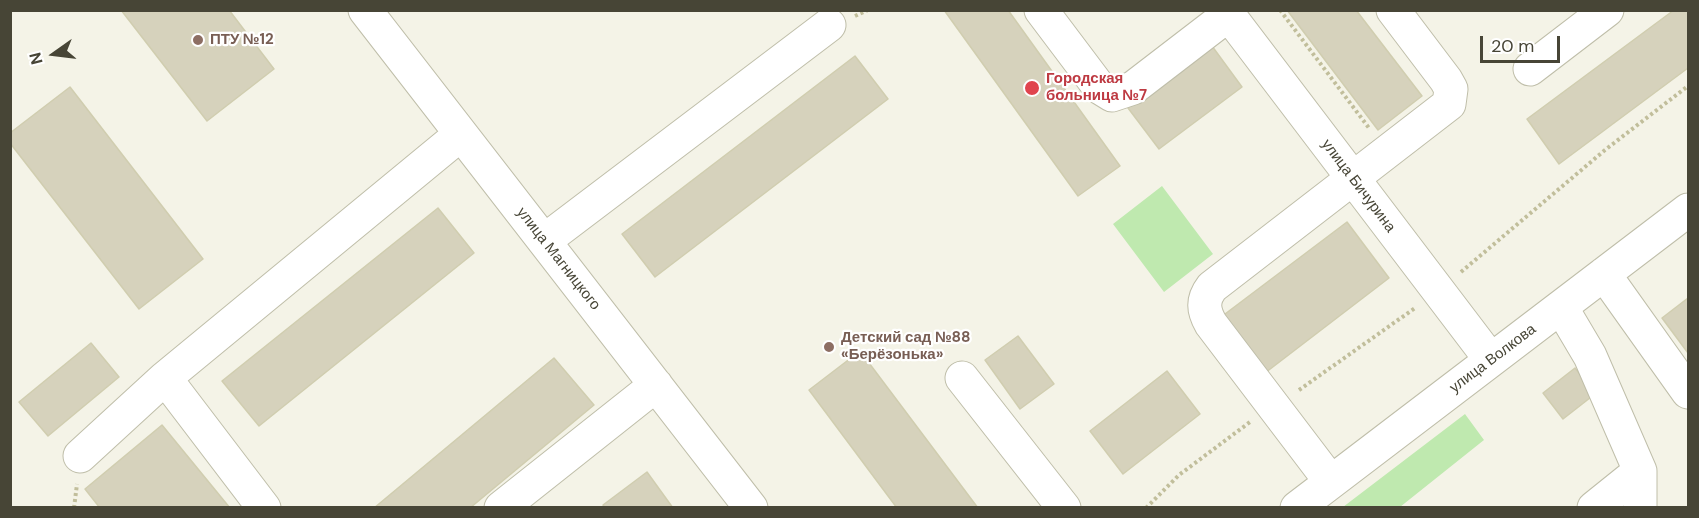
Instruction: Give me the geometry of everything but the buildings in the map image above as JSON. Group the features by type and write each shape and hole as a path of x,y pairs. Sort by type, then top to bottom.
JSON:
{"street":[{"name":"улица Магницкого","path":"365,10 751,507"},
{"path":"1041,10 1099,87 1112,96 1132,88 1226,13"},
{"path":"1331,482 1211,324 1204,307 1207,294 1212,287 1442,111 1451,97 1446,80 1393,10"},
{"path":"1530,69 1607,10"},
{"name":"улица Бичурина","path":"1226,13 1491,360"},
{"path":"544,241 829,26"},
{"path":"80,456 165,378 461,134"},
{"name":"улица Волкова","path":"1297,507 1689,210"},
{"path":"1604,274 1689,392"},
{"path":"1561,307 1590,356 1640,471 1640,507"},
{"path":"165,378 264,507"},
{"path":"962,378 1064,507"},
{"path":"515,503 656,385"},
{"path":"1594,507 1640,471"}],"path":[{"path":"1280,10 1388,153"},
{"path":"1438,291 1605,150 1689,86"}],"green space":[{"path":"1162,186 1213,254 1164,292 1113,224"},
{"path":"1465,414 1484,440 1400,507 1343,507"}],"place":[{"name":"ПТУ №12","path":"198,40"},
{"name":"Городская больница №7","path":"1032,88"},
{"name":"Детский сад №88 «Берёзонька»","path":"829,347"}]}
